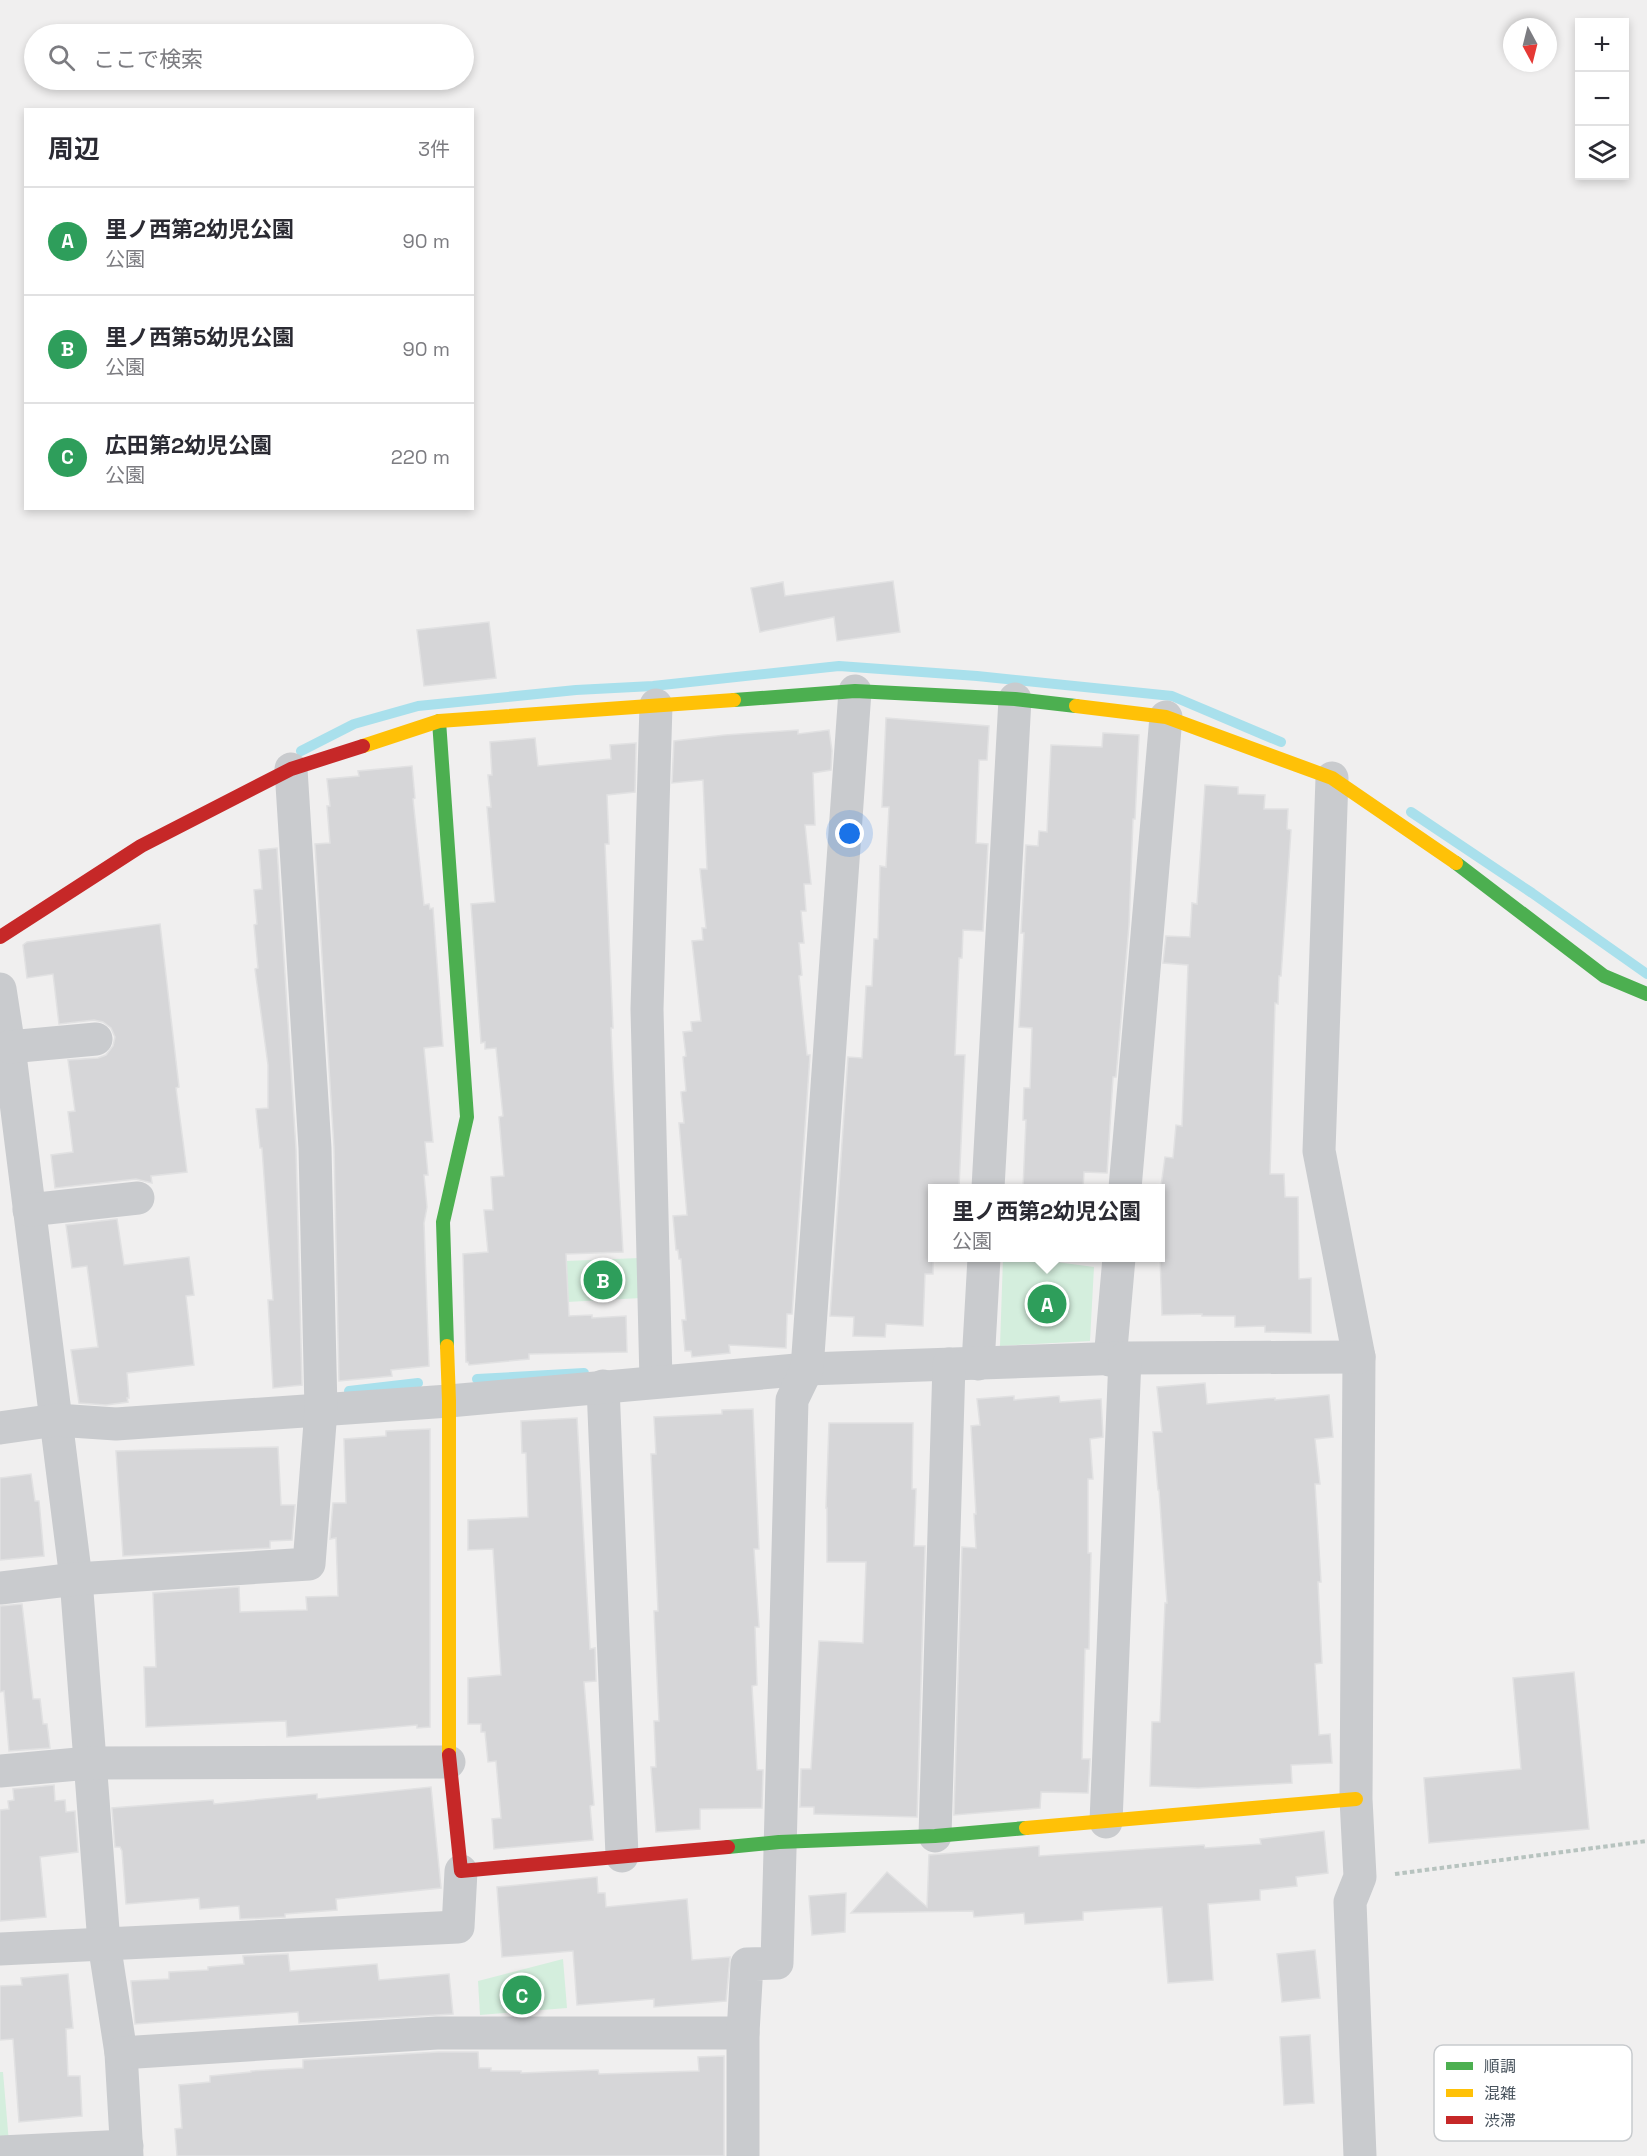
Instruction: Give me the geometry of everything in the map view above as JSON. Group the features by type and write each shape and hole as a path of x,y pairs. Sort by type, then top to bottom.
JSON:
{"street":[{"path":"743,2156 743,2033 747,1964 777,1963 792,1400 807,1369 855,692"},
{"path":"0,937 141,846 291,770 439,721 855,692 1015,699 1166,717 1332,778 1471,873 1604,976 1647,994"},
{"path":"988,1184 1015,699"},
{"path":"656,705 647,1009 656,1381"},
{"path":"1125,1184 1166,717"},
{"path":"0,1949 458,1927 461,1872 449,1762 449,1401 443,1222 467,1117 439,721"},
{"path":"0,1588 76,1579 309,1564 321,1410 315,1148 291,770"},
{"path":"1332,778 1319,1151 1359,1358 1356,1799 1360,1878 1350,1902 1360,2156"},
{"path":"0,989 76,1579 104,1943 121,2053 127,2151 0,2152"},
{"path":"9,1047 96,1039"},
{"path":"29,1210 138,1198"},
{"path":"935,1836 963,1364 983,1262"},
{"path":"1106,1822 1119,1262"},
{"path":"0,1428 56,1420 116,1424 449,1401 807,1369 1117,1359 1359,1358"},
{"path":"603,1386 622,1856"},
{"path":"0,1771 89,1763 449,1762"},
{"path":"461,1872 779,1842 935,1836 1356,1799"},
{"path":"121,2053 437,2033 743,2033"}],"path":[{"path":"1360,1878 1483,1864 1647,1841"}],"green space":[{"path":"639,1258 641,1298 567,1302 566,1261"},
{"path":"1003,1262 1056,1262 1094,1267 1090,1341 1000,1346"},
{"path":"563,1959 567,2008 480,2015 478,1981"},
{"path":"0,2072 3,2072 9,2143 0,2143"}],"building":[{"path":"893,581 900,632 837,641 834,617 760,632 751,588 783,582 785,596"},
{"path":"489,622 496,678 424,686 417,630"},
{"path":"886,718 989,726 987,760 979,760 976,843 988,844 983,931 963,930 962,958 959,958 955,1055 965,1055 959,1184 928,1184 928,1262 933,1262 933,1274 925,1274 923,1326 886,1324 885,1337 853,1336 854,1317 830,1316 848,1057 862,1058 866,986 872,986 874,939 878,939 880,866 886,867 889,807 882,807"},
{"path":"798,730 798,734 829,730 832,751 831,770 813,773 815,825 805,825 811,884 804,884 806,911 801,911 804,943 799,943 802,975 799,976 807,1055 810,1055 792,1314 787,1314 786,1348 729,1345 730,1353 692,1357 691,1351 685,1351 682,1320 686,1320 681,1259 676,1250 673,1216 687,1215 679,1123 684,1123 681,1092 686,1091 683,1032 692,1031 691,1022 701,1021 692,941 703,940 702,928 706,928 700,869 707,869 703,780 672,783 674,741"},
{"path":"1103,733 1139,735 1129,925 1116,1077 1113,1077 1107,1173 1084,1172 1083,1184 1023,1184 1026,1120 1023,1120 1024,1088 1030,1088 1032,1028 1019,1027 1026,845 1038,846 1039,831 1047,832 1051,745 1102,747"},
{"path":"535,738 538,766 611,759 610,745 636,743 635,792 607,795 609,844 605,844 613,1028 611,1028 623,1252 566,1254 569,1316 592,1315 592,1318 626,1316 627,1352 529,1354 529,1359 469,1365 466,1362 463,1254 488,1252 484,1210 493,1210 491,1177 504,1176 499,1117 503,1116 496,1048 485,1049 485,1042 481,1043 471,904 495,902 487,807 491,807 488,775 492,775 490,742"},
{"path":"412,766 415,798 413,799 424,905 429,904 430,909 433,908 443,1046 424,1048 433,1142 425,1142 428,1175 424,1175 427,1207 424,1223 429,1366 391,1370 392,1376 339,1381 334,1147 315,844 330,843 327,779 359,776 358,771"},
{"path":"1205,785 1238,787 1238,794 1265,795 1264,809 1288,809 1287,829 1291,830 1281,976 1279,976 1278,1004 1275,1003 1270,1174 1284,1174 1285,1197 1298,1197 1299,1279 1311,1278 1311,1333 1265,1332 1265,1326 1235,1327 1235,1316 1162,1315 1160,1262 1165,1262 1165,1184 1161,1184 1165,1157 1173,1158 1176,1125 1182,1126 1188,965 1163,963 1166,936 1190,937 1192,903 1197,904"},
{"path":"277,848 296,1149 302,1385 273,1388 268,1300 273,1300 262,1148 260,1148 256,1109 268,1108 268,1065 255,969 258,968 254,890 262,889 259,850"},
{"path":"160,924 179,1087 176,1088 187,1172 151,1176 152,1183 136,1179 55,1188 51,1155 73,1152 68,1112 75,1111 68,1060 98,1058 106,1055 113,1046 115,1037 111,1028 103,1022 94,1020 59,1024 53,974 27,978 23,945 27,942"},
{"path":"117,1219 124,1265 189,1257 194,1295 186,1296 194,1365 127,1373 128,1402 106,1405 79,1403 71,1350 98,1347 87,1266 72,1268 66,1225"},
{"path":"1205,1383 1207,1404 1329,1395 1333,1437 1315,1439 1320,1484 1315,1484 1321,1582 1318,1582 1322,1663 1315,1664 1319,1735 1330,1734 1332,1763 1291,1765 1292,1783 1198,1788 1150,1786 1152,1722 1160,1722 1165,1603 1167,1603 1153,1432 1162,1432 1157,1387"},
{"path":"1014,1396 1014,1400 1059,1396 1060,1402 1101,1399 1103,1437 1090,1439 1093,1479 1088,1479 1088,1553 1091,1553 1089,1649 1085,1649 1082,1759 1090,1759 1088,1793 1041,1792 1040,1808 954,1815 962,1547 976,1548 971,1426 980,1425 977,1399"},
{"path":"753,1409 759,1549 754,1549 759,1627 755,1627 757,1685 752,1686 757,1770 763,1770 762,1808 700,1809 700,1829 656,1832 651,1767 656,1767 654,1721 659,1721 654,1611 658,1611 651,1454 656,1454 654,1417 722,1414 722,1410"},
{"path":"577,1418 590,1649 595,1648 596,1681 584,1682 594,1805 590,1806 593,1840 494,1849 492,1819 501,1818 496,1761 488,1762 485,1732 481,1732 481,1724 468,1724 468,1678 501,1675 493,1549 468,1550 468,1520 528,1517 526,1453 522,1453 521,1421"},
{"path":"829,1423 913,1423 912,1489 916,1489 914,1546 925,1546 917,1817 814,1814 814,1807 800,1807 801,1769 811,1769 819,1641 863,1643 866,1562 827,1562"},
{"path":"430,1429 430,1727 417,1728 417,1725 287,1737 286,1721 146,1727 144,1667 156,1667 153,1593 239,1587 240,1612 307,1610 306,1597 338,1596 336,1538 330,1539 333,1503 346,1503 344,1439 386,1436 386,1431"},
{"path":"278,1447 281,1505 295,1505 292,1540 270,1541 270,1548 123,1556 116,1451"},
{"path":"31,1474 35,1501 39,1501 44,1556 0,1560 0,1478"},
{"path":"22,1604 33,1699 40,1699 43,1724 47,1724 50,1748 9,1751 4,1691 0,1692 0,1606"},
{"path":"1574,1672 1589,1829 1429,1843 1424,1778 1521,1769 1513,1678"},
{"path":"54,1785 55,1801 65,1800 66,1812 75,1811 78,1852 40,1857 46,1917 0,1921 0,1810 9,1809 8,1801 14,1800 13,1789"},
{"path":"431,1787 441,1888 336,1899 337,1910 285,1914 285,1917 240,1919 239,1906 200,1909 199,1898 126,1904 122,1851 120,1847 115,1847 112,1808 213,1800 214,1804 317,1794 317,1799"},
{"path":"1324,1831 1328,1873 1296,1877 1297,1886 1260,1890 1260,1900 1208,1904 1213,1980 1168,1983 1162,1907 1083,1912 1083,1920 1025,1924 1024,1913 974,1917 973,1911 851,1913 887,1872 927,1907 929,1855 1039,1846 1039,1856 1204,1845 1205,1848 1261,1844 1260,1839"},
{"path":"597,1877 598,1893 605,1893 606,1907 687,1899 692,1960 730,1957 726,2001 654,2007 654,1999 577,2005 573,1951 502,1957 497,1887"},
{"path":"846,1893 845,1932 812,1935 809,1896"},
{"path":"1315,1950 1320,1998 1282,2002 1277,1954"},
{"path":"288,1954 290,1971 377,1964 379,1980 449,1974 453,2014 299,2023 298,2012 135,2024 131,1981 169,1979 169,1972 208,1970 208,1967 244,1964 243,1956"},
{"path":"68,1974 73,2028 66,2029 68,2076 80,2076 82,2116 19,2122 13,2039 0,2040 0,1986 22,1985 21,1978"},
{"path":"1310,2035 1314,2103 1284,2105 1280,2037"},
{"path":"438,2052 478,2052 479,2068 491,2068 491,2071 521,2071 521,2073 598,2070 599,2074 699,2071 698,2057 724,2056 724,2156 177,2156 175,2129 182,2128 179,2085 210,2082 210,2076 303,2068 303,2060"}],"waterway":[{"path":"301,751 354,724 418,706 576,690 653,686 839,666 977,676 1172,696 1281,742"},
{"path":"1411,812 1647,974"},
{"path":"477,1379 584,1373"},
{"path":"349,1391 418,1383"}],"traffic: fast":[{"path":"734,700 855,691 1015,699 1076,706"},
{"path":"439,721 467,1117 443,1222 447,1346"},
{"path":"1456,863 1604,976 1647,994"},
{"path":"728,1847 779,1842 935,1836 1026,1828"}],"traffic: slow":[{"path":"363,746 439,721 734,700"},
{"path":"1076,706 1166,717 1332,778 1456,863"},
{"path":"447,1346 449,1755"},
{"path":"1026,1828 1356,1799"}],"traffic: jam":[{"path":"0,937 141,846 291,769 363,746"},
{"path":"449,1755 461,1871 728,1847"}],"place":[{"name":"里ノ西第5幼児公園","path":"603,1280"},
{"name":"里ノ西第2幼児公園","path":"1047,1304"},
{"name":"広田第2幼児公園","path":"522,1995"}]}
